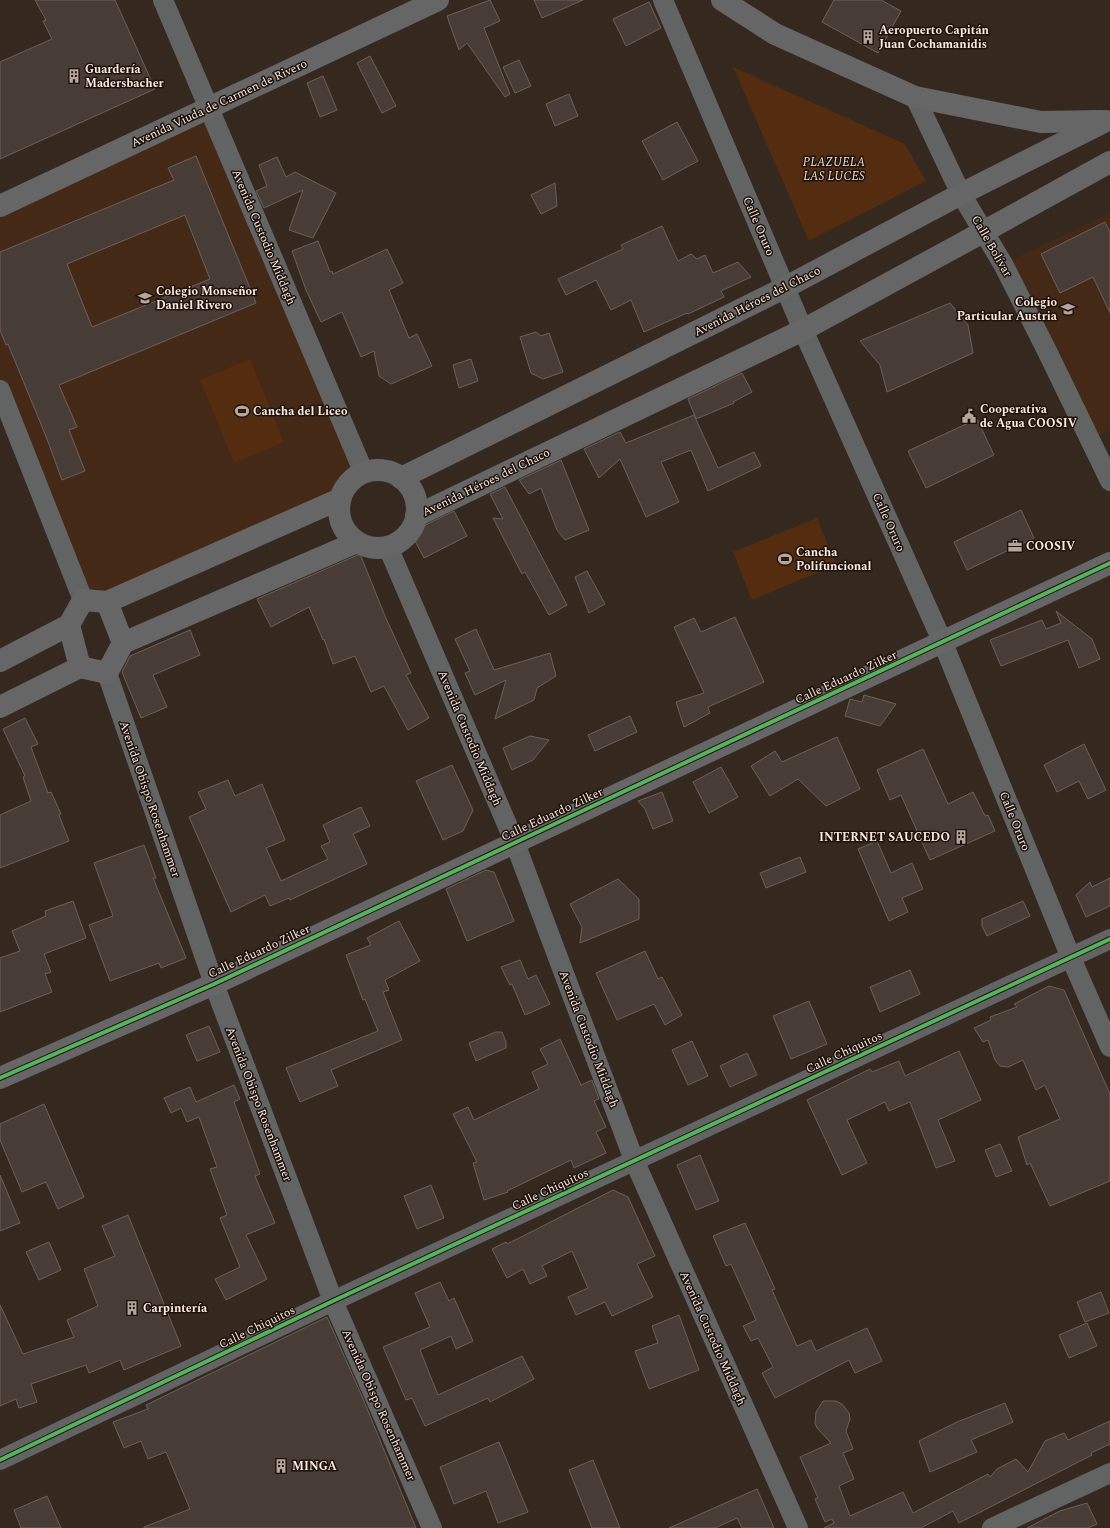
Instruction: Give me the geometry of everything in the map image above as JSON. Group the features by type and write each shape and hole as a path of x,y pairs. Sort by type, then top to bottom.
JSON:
{"street":[{"name":"Avenida Custodio Middagh","path":"163,0 364,473"},
{"name":"Avenida Viuda de Carmen de Rivero","path":"0,206 438,0"},
{"name":"Calle Oruro","path":"663,0 803,330 943,643 1071,958 1110,1047"},
{"path":"722,0 775,34 915,98 1041,122 1108,121"},
{"name":"Calle Bolívar","path":"915,98 961,194 1003,264 1110,481"},
{"name":"Avenida Héroes del Chaco","path":"401,478 786,287 961,194 1108,121"},
{"name":"Avenida Héroes del Chaco","path":"416,516 803,330 1110,162"},
{"path":"0,390 83,600 70,625 0,661"},
{"path":"377,471 390,472 401,478 409,486 414,495 416,505 416,516 413,526 407,535 388,547 367,547 357,542 348,534 342,523 339,511 340,499 346,488 354,479 364,473 377,471"},
{"path":"83,600 106,602 340,499"},
{"path":"0,707 80,667 107,673 123,643 357,542"},
{"name":"Avenida Custodio Middagh","path":"388,547 515,843 634,1160 798,1528"},
{"name":"Calle Eduardo Zilker","path":"0,1078 214,984 943,643 1110,563"},
{"path":"106,602 123,643"},
{"path":"70,625 80,667"},
{"name":"Avenida Obispo Rosenhammer","path":"107,673 214,984 333,1301 432,1528"},
{"name":"Calle Chiquitos","path":"0,1460 333,1301 1110,939"},
{"path":"992,1528 1110,1472"}],"shaded area":[{"name":"Colegio Monseñor Daniel Rivero","path":"209,108 364,473 354,479 345,488 340,499 83,600 0,390 0,206"},
{"name":"Colegio Particular Austria","path":"1110,213 1110,430 1090,440 1003,264"}],"green space":[{"name":"PLAZUELA LAS LUCES","path":"733,67 905,144 926,181 809,241"},
{"name":"Cancha del Liceo","path":"250,359 284,442 234,463 200,380"},
{"name":"Cancha Polifuncional","path":"817,518 836,565 752,600 733,552"}],"building":[{"name":"Guardería Madersbacher","path":"35,0 115,0 155,89 0,159 0,62 52,39 43,21 46,20"},
{"path":"490,0 500,21 484,28 510,94 505,97 467,43 459,50 447,16"},
{"path":"534,0 583,0 542,18"},
{"name":"Aeropuerto Capitán Juan Cochamanidis","path":"834,0 881,0 901,11 878,53 822,22"},
{"path":"649,2 661,28 626,46 613,19"},
{"path":"370,56 396,106 382,113 357,63"},
{"path":"519,60 531,86 515,93 503,67"},
{"path":"323,76 337,110 320,117 307,83"},
{"path":"569,94 578,116 555,126 546,104"},
{"path":"677,122 698,161 663,180 642,141"},
{"path":"196,156 256,303 59,385 77,427 69,430 85,471 62,480 8,344 6,345 0,330 0,252 174,180 168,168","holes":["185,215 210,279 92,327 67,264"]},
{"path":"277,157 286,177 295,172 336,193 313,238 289,230 303,190 264,208 256,191 267,186 259,165"},
{"path":"555,183 557,206 541,214 531,195"},
{"path":"1105,222 1110,232 1110,313 1093,277 1060,293 1041,254"},
{"path":"662,226 678,261 691,254 697,259 705,255 713,273 738,262 751,277 721,291 724,297 644,332 631,300 611,310 596,280 566,295 558,279 623,249 621,245"},
{"path":"318,241 330,272 332,271 333,274 387,249 403,283 389,290 409,338 417,334 432,366 391,384 379,376 374,351 361,357 342,312 321,322 306,290 292,251"},
{"path":"950,303 968,325 973,353 887,392 880,365 860,341"},
{"path":"536,332 541,336 549,333 563,372 543,379 531,373 520,337"},
{"path":"471,359 478,381 459,388 453,365"},
{"path":"742,373 752,392 733,402 734,403 696,419 688,399"},
{"path":"694,415 718,468 754,452 761,466 708,491 691,450 661,462 679,502 646,517 620,459 599,478 584,449 620,432 626,443"},
{"path":"977,419 994,455 926,488 908,451"},
{"path":"561,460 589,530 565,540 557,530 541,488 529,494 519,480"},
{"path":"505,487 567,605 549,615 525,572 522,574 493,518 503,519 490,494"},
{"path":"1021,510 1034,538 967,570 954,542"},
{"path":"454,511 467,536 424,558 413,537 417,528"},
{"path":"360,554 385,616 411,673 406,675 429,718 408,730 384,686 371,692 355,656 333,664 324,639 323,640 309,607 271,627 257,599"},
{"path":"587,571 605,604 589,613 575,577"},
{"path":"1056,611 1092,639 1100,659 1079,668 1068,640 1001,666 990,640 1042,620 1046,629 1061,623"},
{"path":"735,617 764,682 708,707 710,713 684,727 676,702 704,693 674,627 694,618 701,632"},
{"path":"476,629 494,670 550,653 556,676 537,688 534,700 495,719 506,680 475,695 465,673 470,671 455,639"},
{"path":"190,630 200,655 153,675 167,707 141,718 122,672 130,656"},
{"path":"864,695 896,704 880,726 845,716 850,699 862,702"},
{"path":"630,716 637,732 595,751 588,735"},
{"path":"25,718 38,744 31,747 48,793 51,792 61,814 59,815 69,841 0,868 0,815 31,801 23,777 25,776 3,729"},
{"path":"530,736 549,740 533,760 512,770 503,748"},
{"path":"837,737 860,789 826,806 798,779 770,796 751,766 775,751 782,762"},
{"path":"1084,744 1106,790 1088,799 1079,781 1057,792 1044,765"},
{"path":"923,749 948,804 973,792 985,816 988,815 995,831 930,860 901,795 890,800 877,770"},
{"path":"452,765 473,810 463,831 443,840 416,781"},
{"path":"721,767 738,797 709,813 693,782"},
{"path":"228,780 235,796 262,784 285,840 266,848 281,881 328,859 321,846 330,842 323,825 361,807 370,826 353,834 367,864 290,900 289,898 270,906 265,895 231,912 189,817 206,809 198,792"},
{"path":"662,792 673,821 653,829 645,809 638,801"},
{"path":"877,841 891,873 912,863 923,889 902,898 908,912 889,921 858,849"},
{"path":"144,845 156,878 153,878 186,958 161,968 159,963 110,981 89,925 113,916 94,863"},
{"path":"800,857 806,872 766,888 760,873"},
{"path":"486,870 494,872 514,921 467,941 446,889"},
{"path":"1110,878 1110,906 1086,917 1076,895 1090,882 1092,887"},
{"path":"618,879 639,899 639,919 580,943 582,927 570,904"},
{"path":"73,901 86,938 44,954 51,972 45,974 52,992 0,1012 0,958 20,951 12,931 46,916 45,911"},
{"path":"1023,901 1030,916 987,936 982,926 982,919"},
{"path":"399,921 420,961 385,980 389,990 383,992 402,1040 331,1070 338,1086 300,1102 286,1068 378,1031 365,999 363,1000 346,955 371,945 367,938"},
{"path":"645,951 658,979 662,977 682,1015 665,1025 654,1004 617,1020 596,973"},
{"path":"520,960 528,979 536,975 550,1004 525,1015 512,984 510,985 501,967"},
{"path":"910,970 920,994 880,1012 870,987"},
{"path":"1049,986 1064,990 1110,1094 1110,1181 1050,1206 1030,1163 1027,1165 1018,1137 1060,1119 1045,1085 1036,1090 1023,1060 1008,1067 1000,1066 995,1060 988,1040 983,1042 974,1028 991,1020 990,1017 1017,1007 1014,1004"},
{"path":"809,1001 827,1044 791,1059 773,1016"},
{"path":"209,1026 220,1052 197,1061 186,1035"},
{"path":"496,1032 502,1032 506,1042 506,1048 476,1061 469,1043"},
{"path":"560,1039 581,1085 592,1080 599,1099 594,1101 606,1127 596,1132 606,1153 574,1168 571,1160 507,1191 508,1192 484,1200 473,1163 477,1162 453,1114 468,1107 474,1120 539,1089 532,1072 548,1064 540,1049"},
{"path":"692,1041 708,1076 688,1085 672,1050"},
{"path":"959,1051 981,1100 938,1120 955,1161 936,1168 910,1102 889,1111 885,1102 847,1120 867,1163 842,1175 807,1100 870,1069 872,1072 899,1061 905,1076"},
{"path":"747,1053 757,1075 730,1087 720,1066"},
{"path":"234,1085 240,1099 234,1102 260,1174 255,1176 275,1223 246,1235 267,1279 226,1300 215,1279 240,1267 220,1218 227,1215 210,1169 217,1167 199,1117 187,1122 181,1108 171,1113 164,1098 190,1087 196,1102"},
{"path":"44,1104 84,1197 58,1209 46,1182 22,1192 0,1140 0,1124"},
{"path":"1000,1144 1012,1171 996,1177 985,1150"},
{"path":"700,1155 719,1201 696,1210 677,1165"},
{"path":"0,1175 20,1223 0,1231"},
{"path":"431,1185 444,1218 417,1229 404,1196"},
{"path":"613,1190 628,1197 655,1256 637,1264 653,1297 612,1316 605,1302 576,1315 568,1297 588,1288 572,1251 542,1266 547,1276 530,1284 523,1269 507,1278 492,1249 506,1242 507,1244"},
{"path":"128,1215 181,1346 124,1370 120,1360 89,1373 86,1365 31,1384 37,1402 19,1408 16,1399 0,1406 0,1305 23,1354 74,1337 67,1320 98,1306 84,1269 115,1256 102,1226"},
{"path":"745,1223 775,1289 772,1290 797,1346 811,1340 816,1351 867,1328 882,1361 855,1373 849,1360 775,1398 762,1373 773,1367 758,1338 751,1341 743,1326 756,1320 731,1264 726,1266 713,1236"},
{"path":"49,1242 61,1270 39,1280 26,1252"},
{"path":"440,1282 449,1301 454,1298 473,1341 456,1349 451,1336 420,1350 438,1395 522,1356 534,1379 490,1402 488,1398 425,1426 412,1398 406,1400 383,1347 430,1327 415,1293"},
{"path":"1101,1292 1109,1313 1085,1322 1077,1302"},
{"path":"679,1315 699,1370 649,1389 635,1351 658,1343 652,1326"},
{"name":"MINGA","path":"327,1317 361,1394 416,1528 144,1528 190,1509 166,1452 148,1459 141,1441 124,1448 113,1422 148,1409 146,1405"},
{"path":"1087,1323 1097,1346 1069,1358 1059,1335"},
{"path":"823,1401 836,1401 842,1404 849,1413 850,1419 846,1431 853,1449 843,1453 854,1479 839,1486 850,1516 903,1492 913,1513 988,1474 990,1477 997,1469 1016,1459 1028,1472 1045,1441 1064,1433 1068,1440 1110,1421 1110,1444 1091,1453 1092,1455 959,1523 953,1511 921,1528 824,1528 834,1523 832,1519 825,1522 815,1499 818,1498 800,1457 831,1443 817,1428 815,1423 816,1412"},
{"path":"1005,1403 1013,1422 971,1440 977,1452 930,1472 919,1441 957,1422"},
{"path":"499,1442 528,1512 498,1523 486,1491 454,1504 440,1467"},
{"path":"593,1460 620,1528 592,1528 569,1470"},
{"path":"757,1489 774,1528 742,1528 737,1518 715,1528 669,1528"},
{"path":"47,1496 61,1528 21,1528 14,1510"},
{"path":"1087,1503 1097,1524 1088,1528 1027,1528 1060,1511"}],"cycle path":[{"path":"0,1078 214,984 1110,563"},
{"path":"0,1460 333,1301 1110,939"}],"place":[{"name":"Aeropuerto Capitán Juan Cochamanidis","path":"868,37"},
{"name":"Guardería Madersbacher","path":"74,76"},
{"name":"Colegio Monseñor Daniel Rivero","path":"145,298"},
{"name":"Colegio Particular Austria","path":"1068,309"},
{"name":"Cancha del Liceo","path":"242,411"},
{"name":"Cooperativa de Agua COOSIV","path":"969,416"},
{"name":"COOSIV","path":"1015,546"},
{"name":"Cancha Polifuncional","path":"785,559"},
{"name":"INTERNET SAUCEDO","path":"961,837"},
{"name":"Carpintería","path":"132,1308"},
{"name":"MINGA","path":"281,1466"}]}
